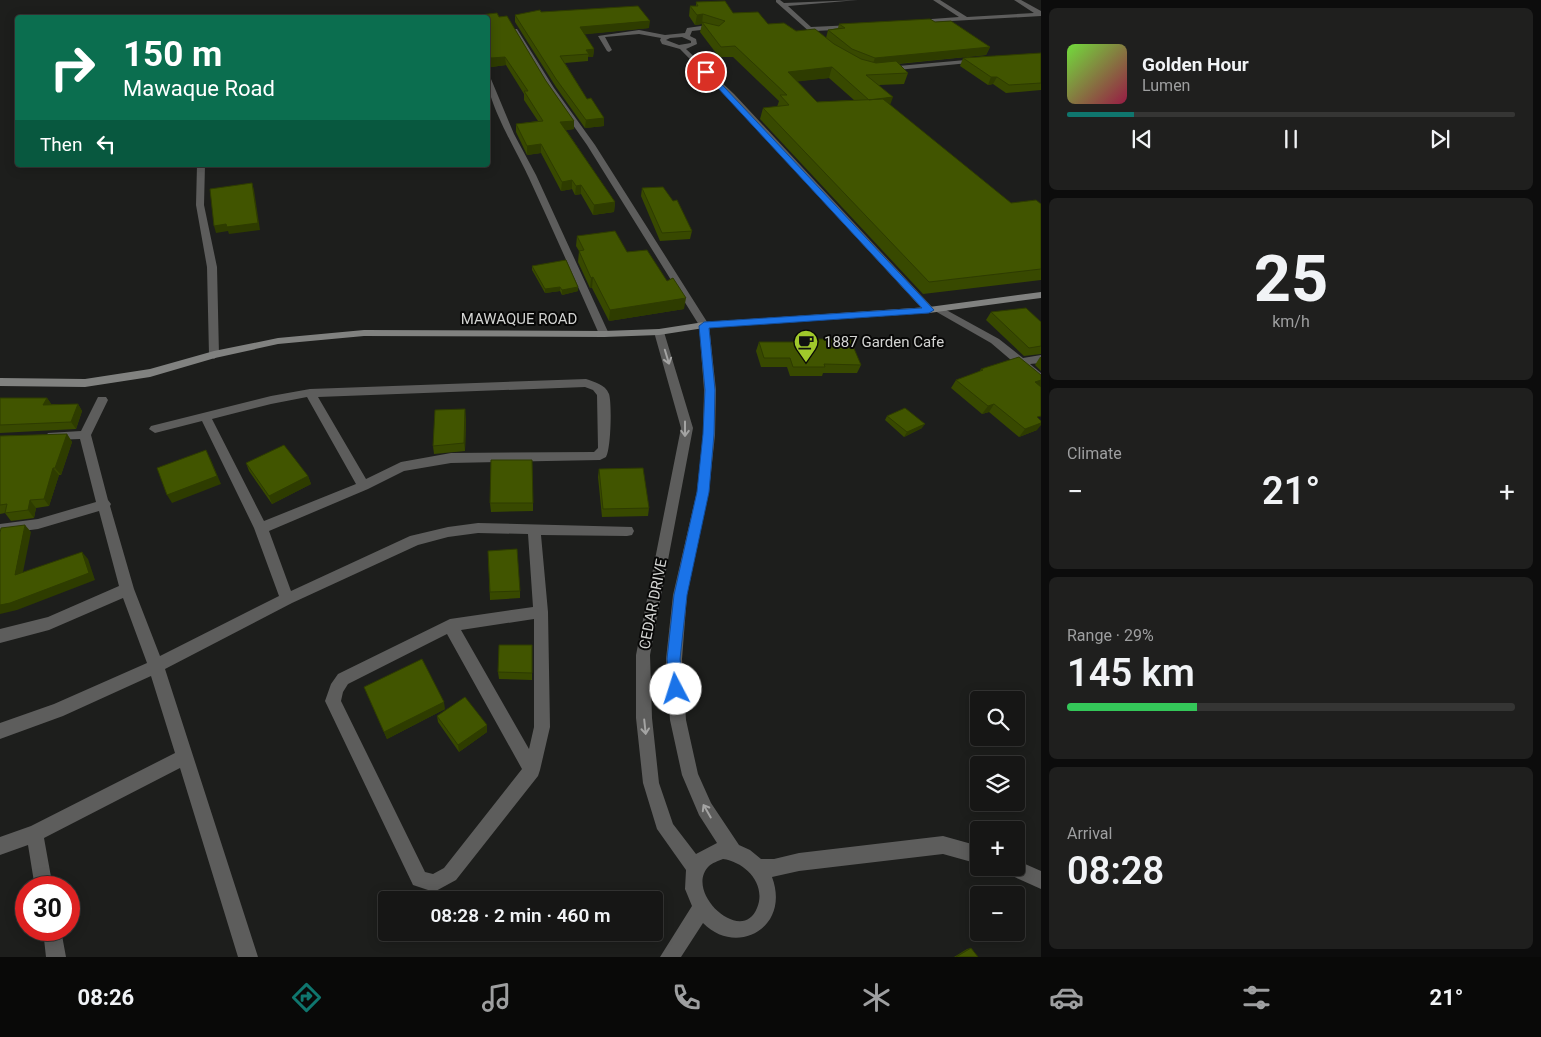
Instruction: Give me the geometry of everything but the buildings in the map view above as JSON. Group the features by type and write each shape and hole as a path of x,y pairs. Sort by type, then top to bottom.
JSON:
{"main road":[{"name":"MAWAQUE ROAD","path":"0,382 86,383 150,373 214,355 278,341 364,333 604,334 659,332 704,326 934,310 1041,295"}],"street":[{"path":"777,0 830,47"},
{"path":"783,4 855,0"},
{"path":"936,0 966,19"},
{"path":"1017,0 1041,14"},
{"path":"914,22 1041,14"},
{"path":"510,22 551,88 591,144 704,326"},
{"path":"810,30 857,26"},
{"path":"687,36 689,28 718,32"},
{"path":"609,50 600,36 639,32 665,37 672,35 687,36 695,42 691,46 682,48 664,43 665,37"},
{"path":"682,48 731,96 934,310 995,342 1041,379"},
{"path":"880,69 983,60"},
{"path":"490,84 510,134 532,175 604,334"},
{"path":"201,167 200,205 212,267 214,355"},
{"name":"CEDAR DRIVE","path":"704,326 710,390 709,434 703,492 680,595 674,659 678,720 690,775 705,809 734,851"},
{"name":"CEDAR DRIVE","path":"659,332 677,390 686,428 670,523 643,654 644,718 651,783 666,829 696,868"},
{"path":"1022,362 1041,359"},
{"path":"155,429 271,400 310,393 586,382 597,387 603,394 604,448 602,454 596,457 451,458 428,461 401,467 364,486 261,528"},
{"path":"310,393 364,486"},
{"path":"102,400 85,435 127,589 156,666 248,957"},
{"path":"205,416 261,528 287,599"},
{"path":"38,437 85,435"},
{"path":"0,529 38,524 104,504"},
{"path":"0,732 56,711 156,666 287,599 415,540 448,532 478,528 627,531"},
{"path":"534,529 541,612 542,727 532,770 450,874 434,883 419,879 333,700 336,689 343,679 450,624 541,612"},
{"path":"0,636 24,632 127,589"},
{"path":"450,624 532,770"},
{"path":"0,846 35,834 184,757"},
{"path":"35,834 42,876"},
{"path":"766,868 764,879 768,892 768,905 763,917 756,926 745,931 727,929 710,920 701,909 694,888 694,878 696,868 712,852 722,850 734,851 766,868 799,862 944,845 970,852"},
{"path":"1025,873 1041,880"},
{"path":"670,957 701,909"},
{"path":"54,941 56,957"}],"place":[{"name":"1887 Garden Cafe","path":"806,363"}],"route":[{"path":"676,689 674,659 680,595 703,492 709,434 710,390 704,326 929,310 731,96 706,72"}]}
